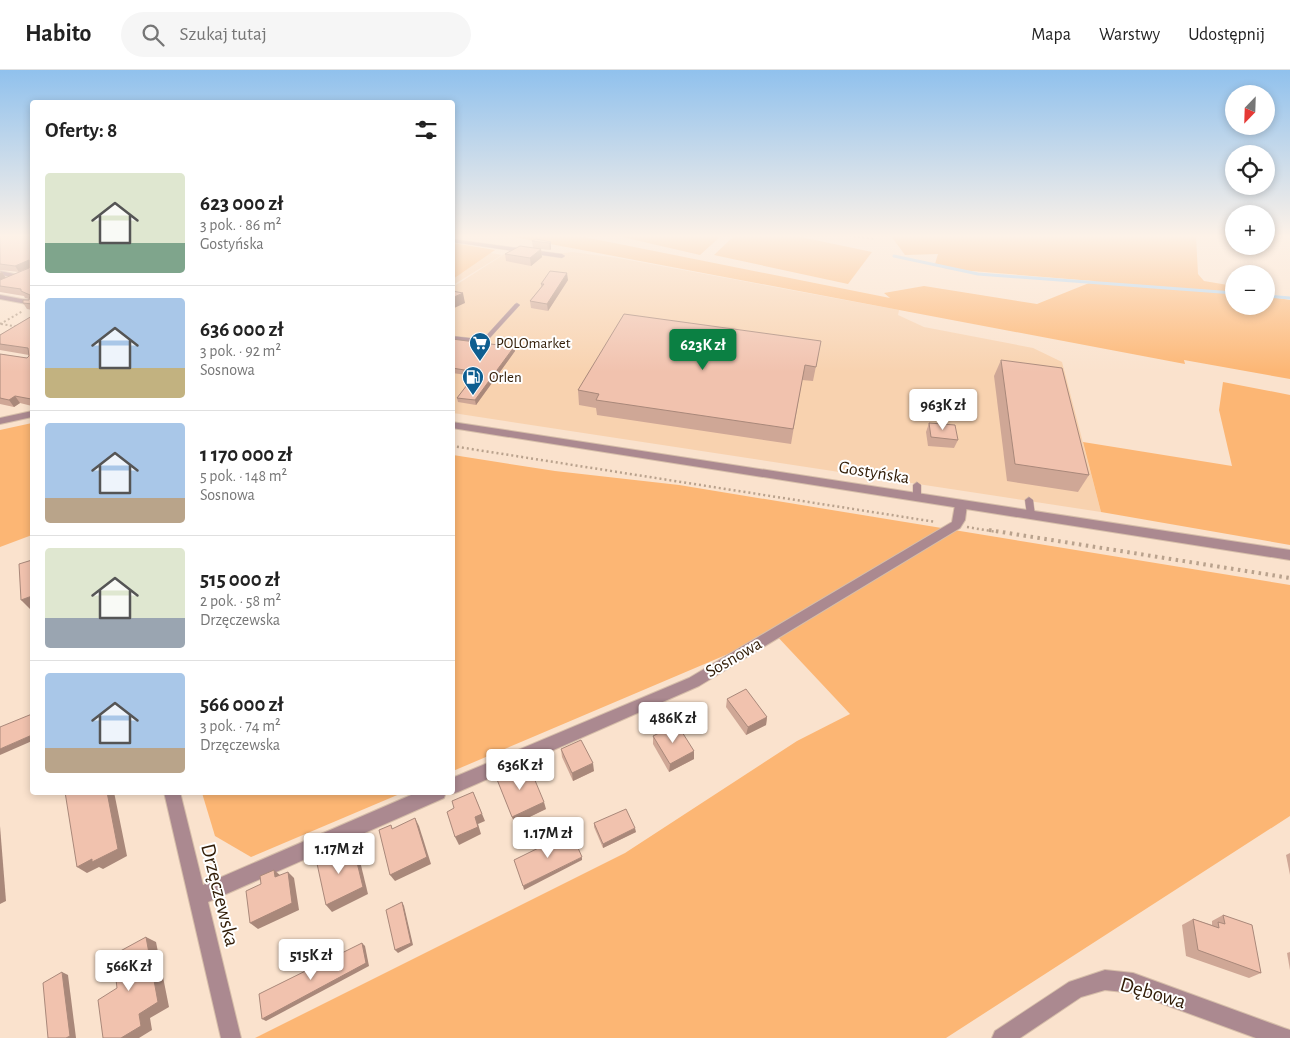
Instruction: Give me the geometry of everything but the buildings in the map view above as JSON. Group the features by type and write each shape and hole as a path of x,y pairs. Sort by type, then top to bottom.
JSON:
{"street":[{"path":"7,283 11,281"},
{"path":"0,297 30,302"},
{"path":"0,421 30,414"},
{"name":"Gostyńska","path":"455,426 1290,556"},
{"path":"956,525 959,520 961,504"},
{"name":"Sosnowa","path":"455,785 694,682 956,525"},
{"name":"Drzęczewska","path":"173,795 231,1038"},
{"path":"198,897 431,795"},
{"name":"Dębowa","path":"1002,1038 1076,990 1105,980 1133,983 1284,1038"}],"lane":[{"path":"455,338 479,341 486,339 517,304"},
{"path":"917,485 917,498"},
{"path":"1029,500 1031,515"}],"path":[{"path":"0,324 25,310 20,309"},
{"path":"0,324 19,327"},
{"path":"455,446 589,466 1290,578"}],"shaded area":[{"path":"462,281 743,281 899,310 898,315 924,327 1033,348 1062,362 1101,512 455,413 455,286"},
{"path":"747,281 806,281 890,298 884,293 924,286 1037,304 1094,281 1205,281 1225,284 1225,315 1275,315 1275,298 1290,300 1290,379 1184,360 1185,364"},
{"path":"835,281 850,281 848,284"},
{"path":"1223,382 1290,395 1290,545 1101,512 1083,442 1232,466 1219,410"},
{"path":"30,423 30,536 0,547 0,430"},
{"path":"455,455 555,471 679,485 1290,585 1290,816 946,1038 255,1038 625,853 797,741 850,714 775,634 455,770"},
{"path":"203,795 397,795 251,857 215,836"}],"waterway":[{"path":"1075,281 1225,292"},
{"path":"1275,297 1290,298"}],"place":[{"name":"POLOmarket","path":"480,362"},
{"name":"Orlen","path":"473,396"}]}
